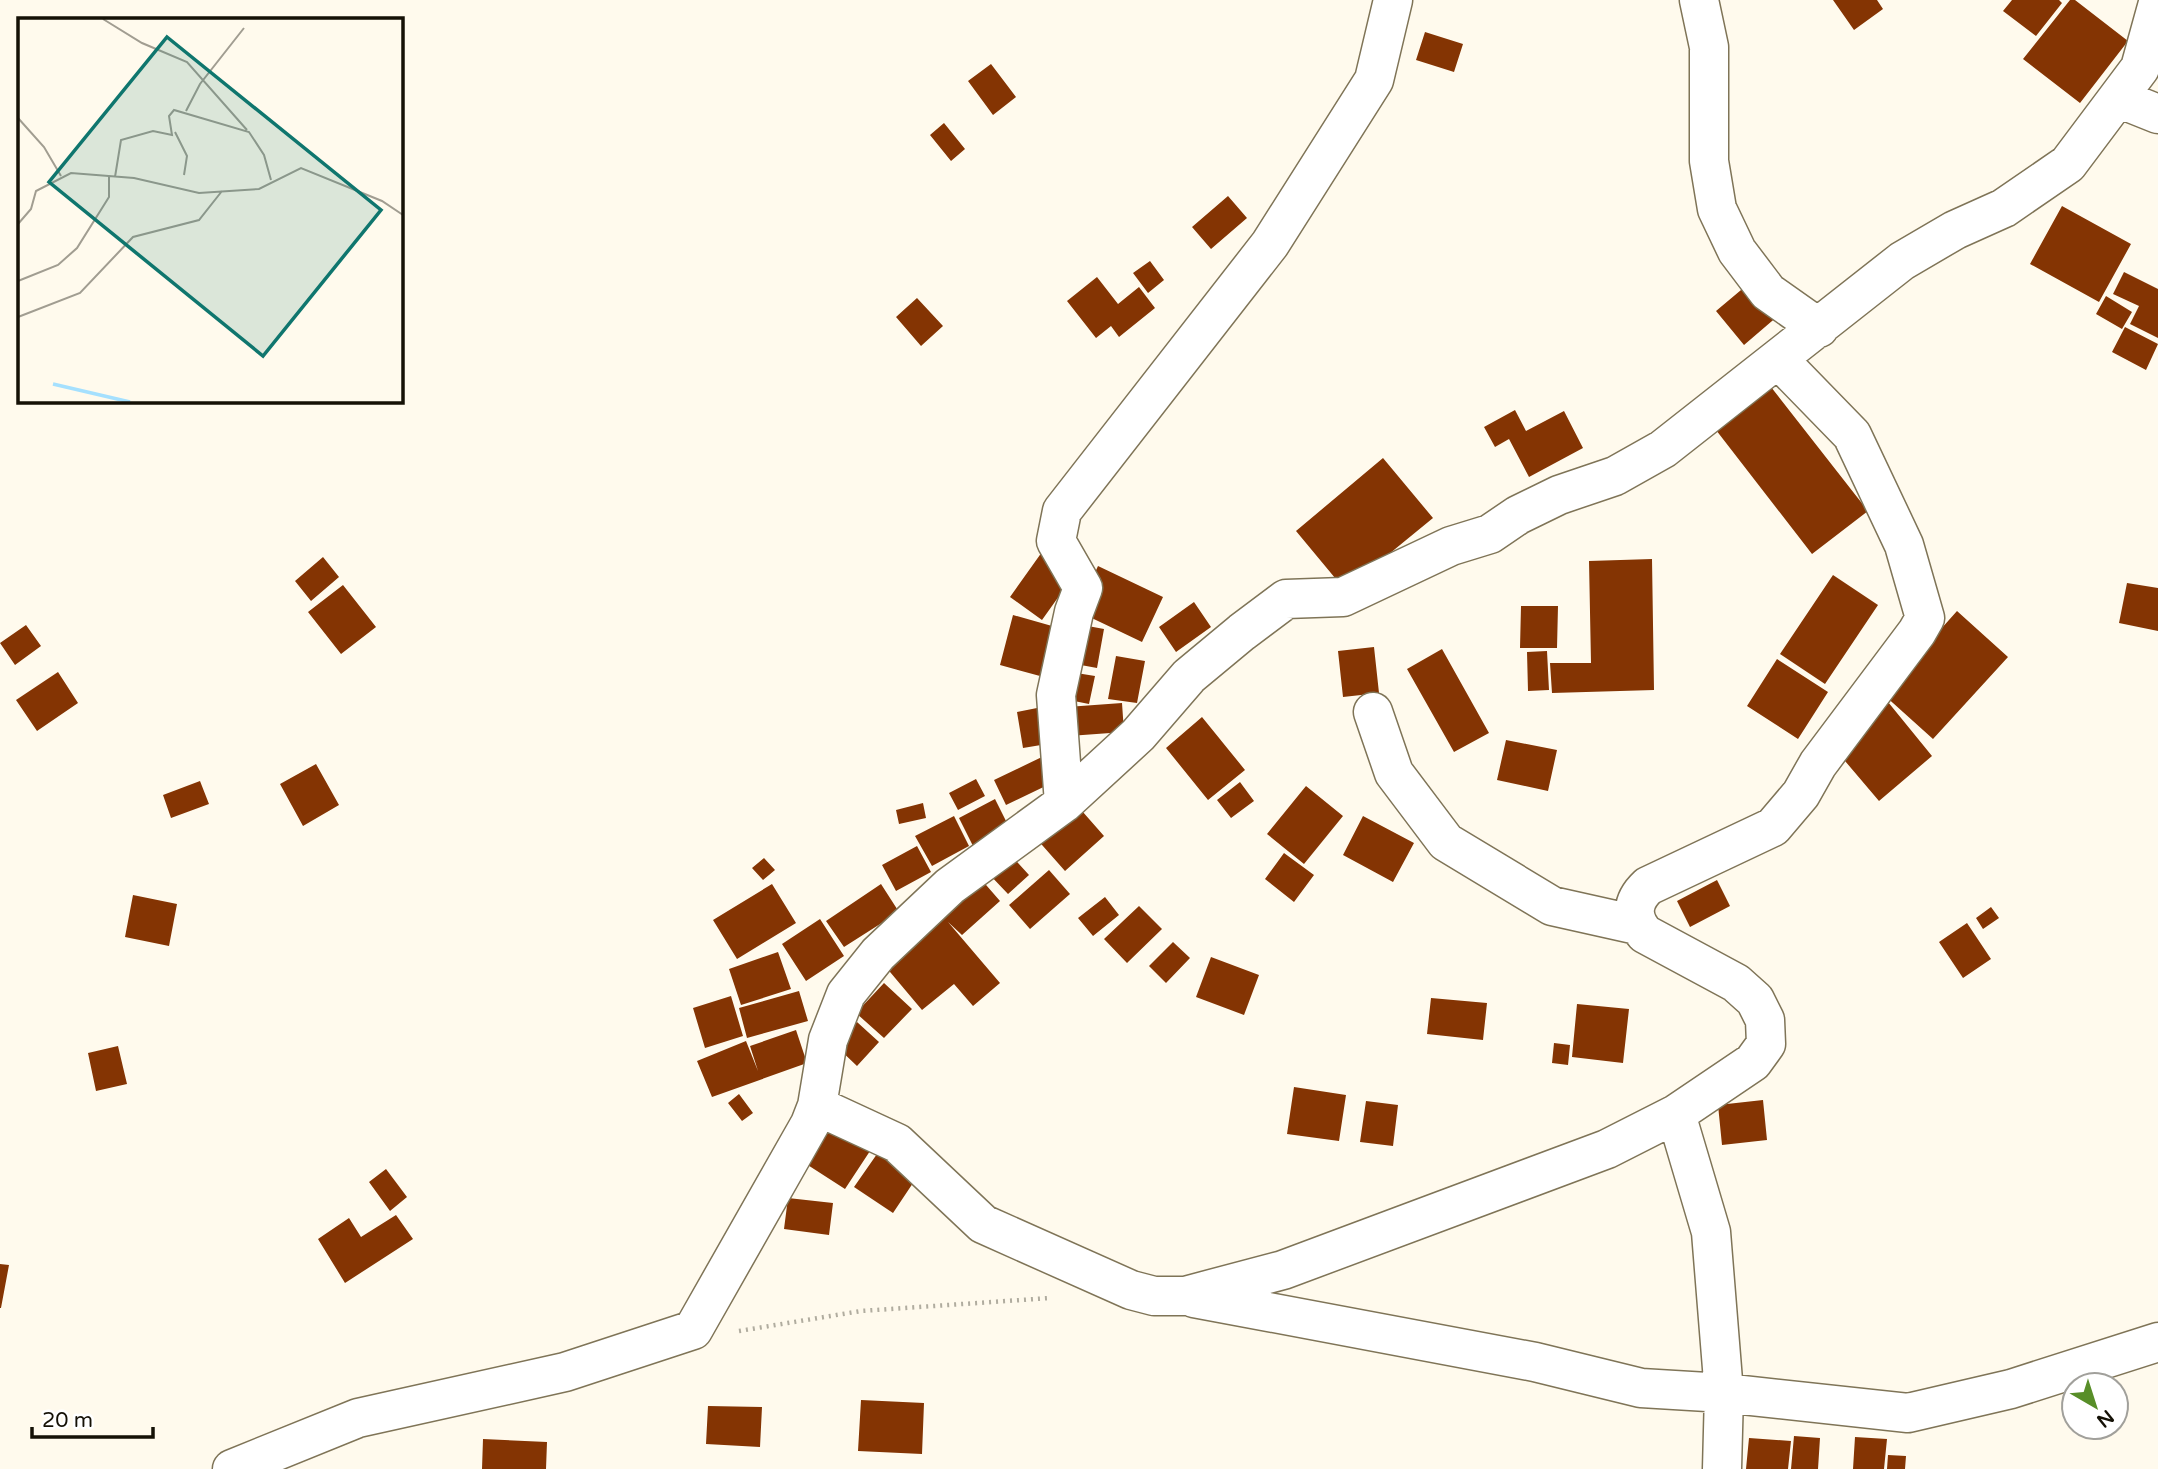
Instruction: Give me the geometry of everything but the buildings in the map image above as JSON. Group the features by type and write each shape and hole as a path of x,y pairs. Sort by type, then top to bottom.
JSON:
{"street":[{"path":"1063,803 1056,695 1074,612 1083,588 1056,541 1062,512 1270,244 1374,80 1393,0"},
{"path":"1699,0 1709,47 1709,161 1717,209 1737,251 1768,292 1819,328"},
{"path":"232,1469 358,1418 565,1372 693,1330 810,1124 817,1106 828,1040 846,994 878,954 950,886 1063,803 1138,735 1189,676 1286,599 1343,597 1451,546 1490,534 1518,515 1559,495 1615,476 1663,449 1902,261 1955,230 2004,208 2068,164 2140,68 2158,3"},
{"path":"2118,98 2158,114"},
{"path":"1185,1296 1283,1270 1607,1149 1676,1114 1753,1062 1766,1044 1765,1020 1755,1000 1736,983 1645,934 1637,925 1633,911 1638,895 1648,886 1773,827 1801,794 1818,764 1925,618 1904,545 1852,435 1779,360"},
{"path":"1373,712 1394,773 1446,842 1552,906 1637,925"},
{"path":"817,1106 897,1143 983,1224 1131,1290 1154,1296 1185,1296 1535,1363 1641,1388 1724,1393 1908,1413 2011,1389 2158,1342"},
{"path":"1676,1114 1712,1232 1724,1393 1722,1469"}],"path":[{"path":"693,1330 723,1334 861,1311 1063,1297"}]}
